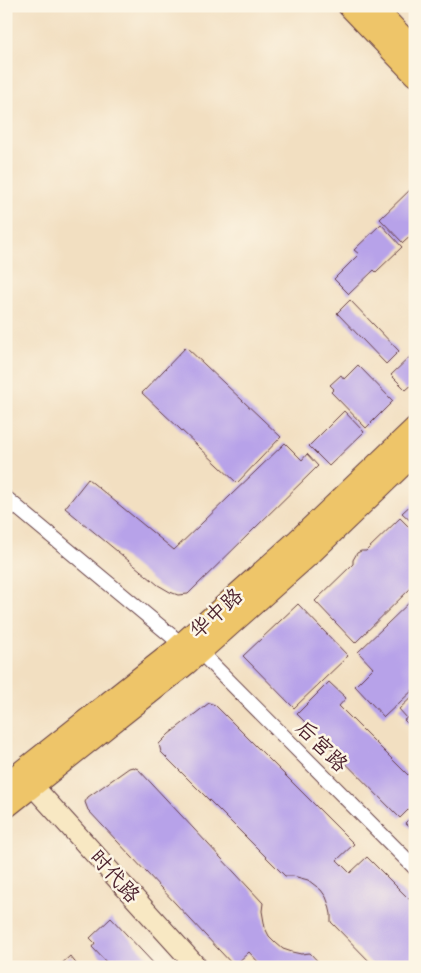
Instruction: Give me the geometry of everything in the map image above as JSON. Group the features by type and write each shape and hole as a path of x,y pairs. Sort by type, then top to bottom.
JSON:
{"main road":[{"path":"349,6 415,75"},
{"path":"373,6 415,50"},
{"name":"华中路","path":"6,784 192,651 298,540 415,428"},
{"name":"华中路","path":"6,807 311,553 415,453"}],"street":[{"name":"后宫路","path":"6,498 192,651 415,868"},
{"name":"时代路","path":"33,786 197,967"}],"building":[{"path":"415,185 415,232 403,243 380,219"},
{"path":"381,224 402,247 349,294 334,279 359,254 354,250"},
{"path":"350,300 399,351 386,364 337,313"},
{"path":"186,347 281,437 237,483 142,393"},
{"path":"415,352 415,382 406,390 391,375"},
{"path":"358,365 393,401 366,428 331,392 334,389 330,385 341,375 344,379"},
{"path":"344,411 364,432 329,466 309,446"},
{"path":"285,443 302,460 307,454 318,466 188,594 178,595 158,585 65,508 88,479 174,550"},
{"path":"415,501 415,525 402,513"},
{"path":"400,518 415,533 415,584 355,643 315,601 353,564 357,553 366,551"},
{"path":"415,597 415,688 384,717 355,686 373,668 358,652"},
{"path":"298,604 348,656 294,708 243,656"},
{"path":"329,682 346,698 339,706 408,775 415,768 415,803 400,818 297,714"},
{"path":"415,694 415,731 404,720 407,718 399,709"},
{"path":"209,703 215,705 354,844 337,860 350,873 367,857 415,905 415,967 375,967 331,922 329,905 321,890 308,880 285,876 161,752 159,744"},
{"path":"133,767 138,769 263,903 262,911 265,928 269,936 283,949 301,954 310,953 323,967 257,967 260,964 249,952 234,966 88,810 85,802 88,797"},
{"path":"415,813 415,832 405,823"},
{"path":"111,918 157,967 117,967 113,962 109,965 92,947 95,943 90,938"},
{"path":"70,956 79,967 58,967"}]}
